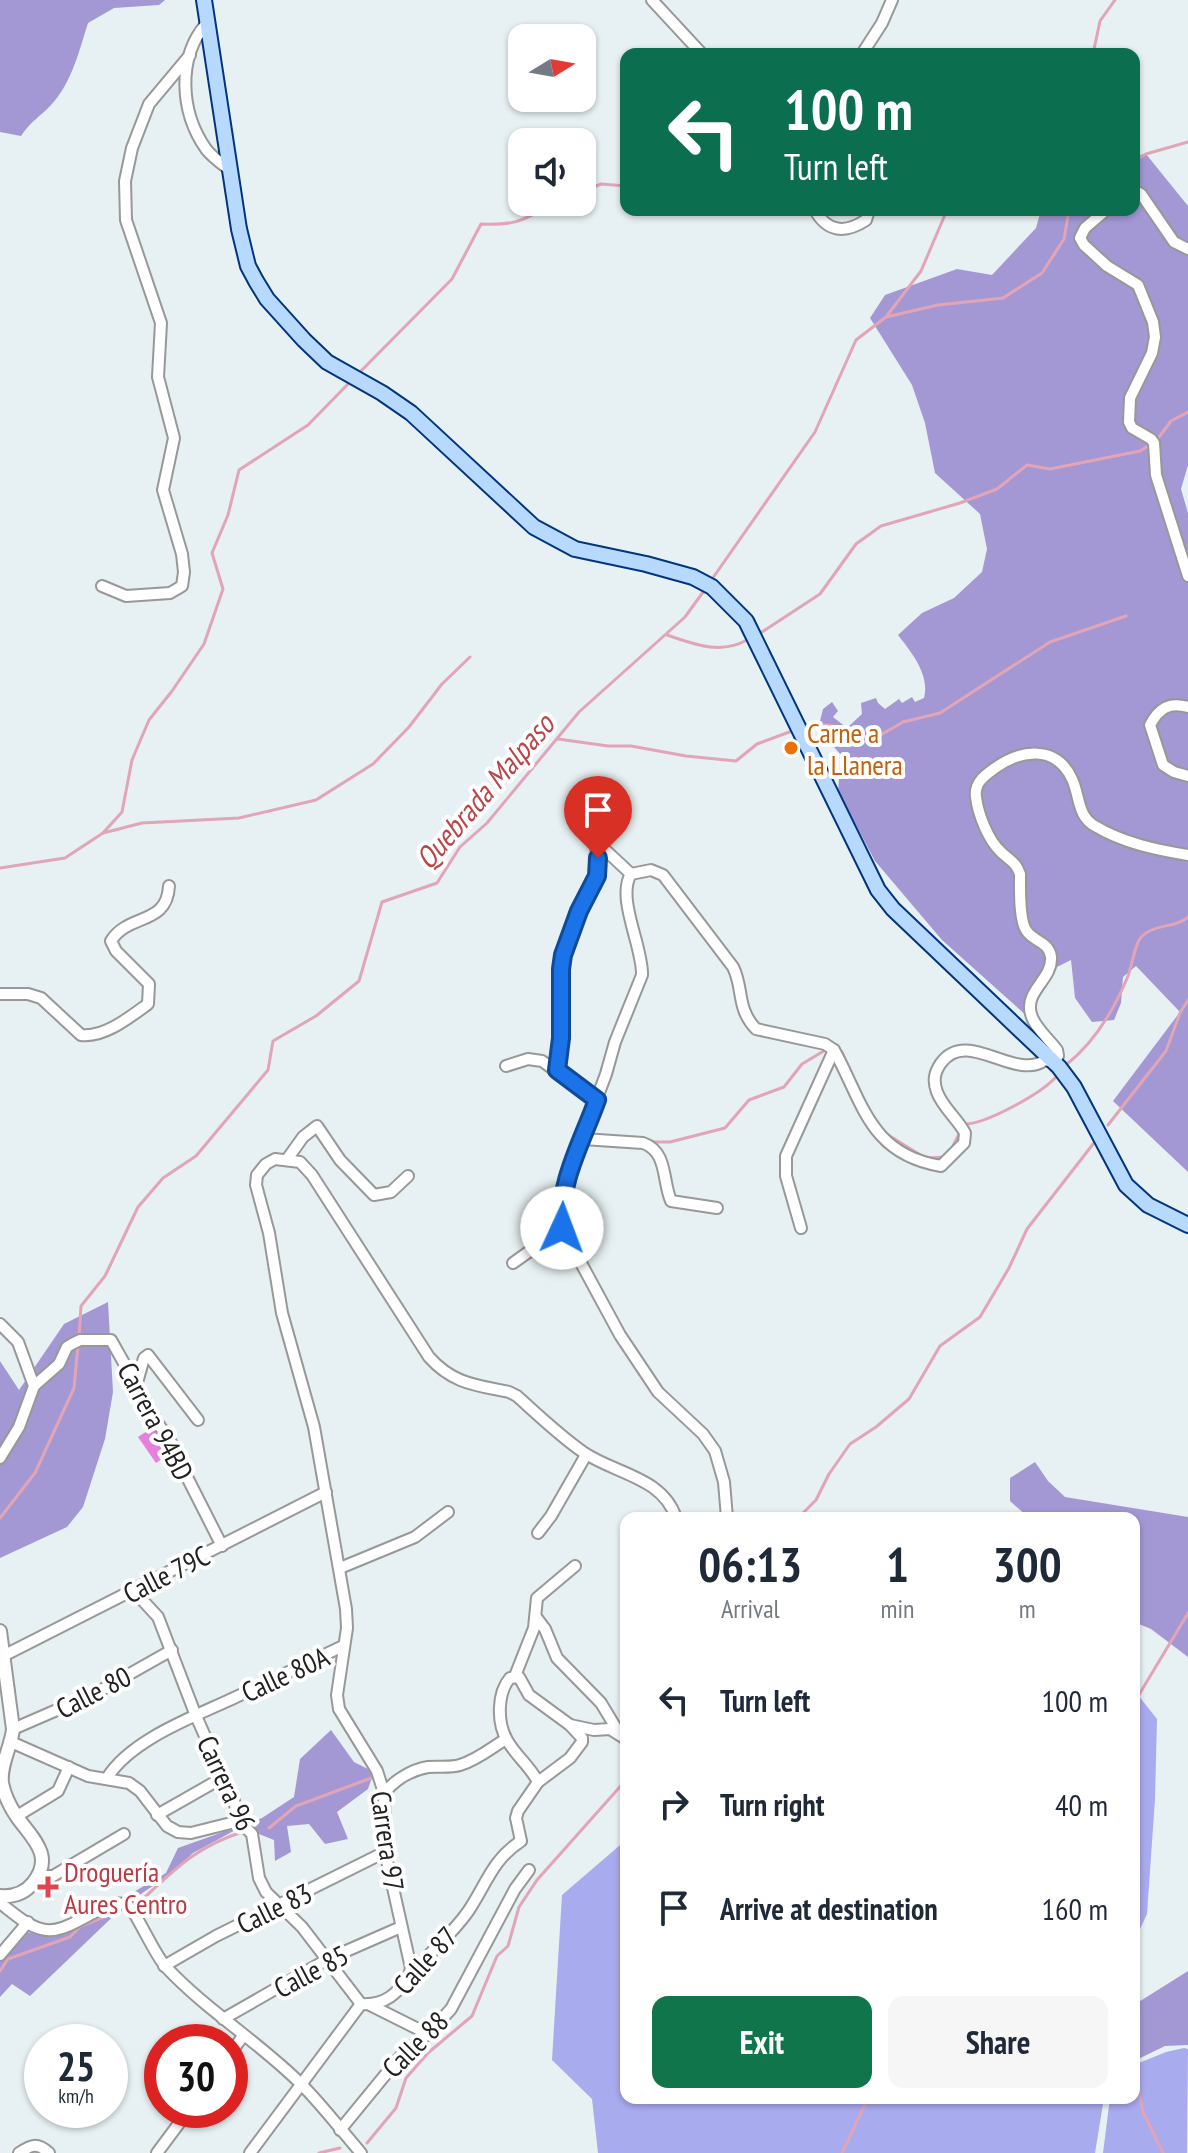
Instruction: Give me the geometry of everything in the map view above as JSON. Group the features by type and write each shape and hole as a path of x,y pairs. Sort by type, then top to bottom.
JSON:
{"main road":[{"path":"204,0 239,229 252,274 267,299 327,362 411,413 517,512 560,543 598,556 668,570 708,585 746,621 878,890 893,909 1054,1062 1074,1087 1126,1185 1148,1205 1188,1225"}],"street":[{"path":"652,0 696,48"},
{"path":"866,48 892,0"},
{"path":"206,24 196,36 186,81 193,125 208,151 230,170"},
{"path":"102,586 126,596 170,593 182,586 182,554 163,490 174,438 158,377 161,323 126,220 125,181 132,148 149,104 190,55"},
{"path":"1140,193 1174,242 1188,249"},
{"path":"819,216 833,229 847,230 866,220 867,216"},
{"path":"1099,216 1085,228 1080,238 1107,266 1138,285 1153,322 1155,337 1152,353 1130,398 1129,422 1132,428 1154,443 1156,475 1188,576"},
{"path":"1188,707 1163,707 1150,725 1163,765 1188,776"},
{"path":"631,874 651,870 663,875 733,967 738,979 741,1006 756,1029 825,1044 834,1050 864,1114 874,1128 916,1159 941,1166 964,1143 965,1133 938,1096 935,1087 936,1070 946,1057 961,1051 1037,1066 1045,1060 1054,1062 1058,1056 1057,1050 1031,1017 1029,1004 1047,974 1051,954 1048,946 1024,927 1020,874 1017,866 1002,853 989,835 975,793 978,782 1009,758 1038,753 1052,758 1071,777 1079,805 1089,823 1151,849 1188,855"},
{"path":"557,1070 561,1038 561,969 579,911 597,876 596,848 602,847 631,874"},
{"path":"631,874 627,883 628,900 643,963 642,975 563,1189 560,1207 562,1228 620,1335 658,1392 703,1434 715,1451 724,1482 726,1512"},
{"path":"0,994 28,994 41,998 81,1035 95,1035 130,1017 148,1004 149,984 116,951 111,941 122,929 165,906 169,886"},
{"path":"801,1228 786,1176 786,1156 834,1050"},
{"path":"506,1066 536,1059 557,1070 597,1100"},
{"name":"Carrera 97","path":"408,1176 391,1192 374,1195 340,1160 317,1126 303,1137 288,1158 275,1159 266,1164 257,1175 256,1185 269,1233 282,1313 314,1427 340,1568 347,1628 337,1695 339,1709 377,1771 384,1793 385,1852 411,1968 408,1979"},
{"path":"583,1139 652,1146 661,1160 671,1201 717,1208"},
{"path":"288,1158 300,1162 312,1175 429,1357 441,1370 455,1380 517,1396 586,1455 611,1464 668,1497 674,1512"},
{"path":"513,1263 562,1228"},
{"path":"0,1324 18,1342 34,1386 19,1427 0,1458"},
{"name":"Carrera 94BD","path":"34,1386 59,1364 67,1347 80,1340 107,1338 176,1450 222,1546"},
{"path":"136,1386 144,1358 148,1355 198,1420"},
{"path":"538,1533 586,1455"},
{"name":"Calle 79C","path":"5,1655 326,1492"},
{"path":"340,1568 415,1537 448,1512"},
{"path":"515,1676 523,1681 529,1695 570,1725 582,1742 570,1758 538,1782 506,1739 501,1723 501,1695 504,1685 515,1676 531,1637 536,1602 541,1592 575,1566"},
{"name":"Carrera 96","path":"134,1591 158,1617 196,1716 234,1801 239,1821 252,1834 259,1878 266,1892 328,1959 352,1996 428,2034"},
{"path":"536,1617 545,1629 557,1658 601,1703 620,1732"},
{"path":"0,1631 12,1735 1,1768 1,1778 17,1816 40,1849 41,1863 37,1876 24,1891 11,1897 0,1896"},
{"name":"Calle 80A","path":"107,1778 115,1765 140,1746 343,1646"},
{"name":"Calle 80","path":"12,1735 172,1650"},
{"path":"570,1725 594,1730 610,1729 620,1735"},
{"path":"12,1735 88,1776 119,1780 135,1787 167,1826 178,1832 191,1833 239,1821"},
{"path":"384,1793 405,1776 429,1767 466,1763 506,1739"},
{"path":"17,1816 58,1791 69,1767"},
{"path":"157,1815 222,1778"},
{"name":"Calle 87","path":"250,2153 300,2083 366,2004 393,1997 445,1941 505,1852 521,1841 516,1815 538,1782"},
{"path":"37,1876 53,1876 124,1834"},
{"name":"Calle 83","path":"164,1966 385,1852"},
{"name":"Calle 88","path":"340,2130 404,2052 442,2021 460,1995 515,1889 529,1870"},
{"path":"0,1903 41,1929 56,1931 116,1904 127,1904 134,1910 148,1942 164,1966 229,2024"},
{"path":"0,1955 28,1922"},
{"name":"Calle 85","path":"223,2019 328,1959 401,1927"},
{"path":"248,2040 300,2083 361,2153"},
{"path":"157,2153 176,2128"},
{"path":"19,2153 31,2145 39,2145 49,2153"}],"shaded area":[{"path":"0,0 165,0 159,5 114,8 88,23 65,86 21,136 0,132"},
{"path":"1146,154 1188,206 1188,465 1181,489 1188,513 1188,1172 1113,1101 1180,1012 1136,966 1123,977 1121,1003 1114,1020 1092,1022 1075,998 1071,960 1057,967 1028,1017 942,940 875,861 838,791 841,755 818,729 823,709 832,702 838,711 833,717 847,728 862,714 861,703 876,698 885,709 899,699 902,703 912,697 915,702 924,698 922,673 898,635 922,613 954,598 982,572 987,549 980,514 935,473 925,423 912,385 870,318 885,295 957,269 992,275 1036,228 1039,216 1140,216 1140,155"},
{"path":"108,1302 113,1392 105,1439 83,1507 67,1527 0,1558 0,1361 19,1390 64,1324"},
{"path":"155,1426 172,1452 156,1463 138,1437"},
{"path":"1035,1462 1048,1481 1065,1497 1188,1517 1188,1657 1151,1629 1140,1624 1140,1512 1022,1512 1010,1501 1010,1478"},
{"path":"1140,1698 1157,1719 1147,1914 1140,1929"},
{"path":"331,1730 354,1762 374,1772 368,1789 337,1812 348,1839 325,1844 309,1824 287,1826 291,1852 275,1861 274,1840 241,1827 193,1853 169,1875 126,1904 30,1996 12,1984 0,1997 0,1958 20,1933 57,1931 115,1903 166,1873 178,1848 262,1818 294,1797 300,1759"},
{"path":"620,1845 620,2104 1103,2104 1095,2153 598,2153 592,2099 552,2060 562,1895"},
{"path":"1188,1971 1188,2045 1165,2046 1140,2058 1140,2001"},
{"path":"1188,2049 1187,2153 1103,2153 1109,2104 1140,2104 1140,2063 1166,2052"}],"waterway":[{"path":"1094,48 1100,21 1115,0"},
{"name":"Quebrada Malpaso","path":"1140,158 1188,142"},
{"path":"596,186 620,186"},
{"path":"360,372 452,279 481,224 515,222 530,216"},
{"path":"886,317 921,271 944,216"},
{"name":"Quebrada Malpaso","path":"710,582 815,432 856,340 886,317 938,305 1003,298 1042,273 1064,239 1068,216"},
{"path":"0,868 65,858 103,833 122,812 132,760 149,720 204,644 223,589 212,553 228,515 239,470 308,425 348,384"},
{"path":"1156,441 1171,421 1188,412"},
{"path":"762,632 820,594 856,544 881,526 997,489 1027,465 1050,469 1140,451 1151,444"},
{"name":"Quebrada Malpaso","path":"79,1338 81,1306 105,1276 138,1207 163,1178 196,1156 268,1070 273,1041 316,1016 359,981 382,902 437,883 460,847 487,823 579,712 685,617 706,588"},
{"path":"808,725 841,728 872,740 903,722 940,713 1050,642 1126,616"},
{"path":"667,635 717,647 747,640"},
{"path":"103,833 142,823 239,818 316,800 373,764 409,727 442,684 470,657"},
{"path":"558,739 736,761 757,744 792,731"},
{"path":"1066,1065 1095,1036 1110,1013 1128,976 1139,940 1149,931 1188,917"},
{"path":"1108,1125 1166,1051 1188,1000"},
{"path":"650,1142 670,1142 725,1128 749,1100 784,1087 802,1064 827,1049"},
{"path":"842,1052 858,1089"},
{"path":"967,1124 1014,1106 1055,1078"},
{"path":"950,1152 961,1130"},
{"path":"888,1135 922,1156"},
{"path":"804,1512 816,1500 850,1444 909,1399 940,1346 980,1317 1009,1268 1027,1229 1097,1139"},
{"path":"929,1158 945,1157"},
{"name":"Quebrada Malpaso","path":"0,1518 35,1473 74,1388 78,1346"},
{"path":"1140,1693 1188,1613"},
{"path":"269,1828 296,1806 374,1777"},
{"path":"367,2143 396,2108 406,2078 428,2053 472,2016 497,1956 508,1946 519,1907 537,1880 620,1787"},
{"path":"143,1899 190,1858 214,1843 245,1831"},
{"path":"0,1971 8,1959 70,1937 81,1926 124,1909"},
{"path":"1140,2097 1143,2112 1163,2153"},
{"path":"842,2153 865,2104"},
{"path":"319,2153 340,2148"}],"place":[{"name":"Carne a la Llanera","path":"791,748"},
{"name":"Droguería Aures Centro","path":"48,1887"}],"route":[{"path":"562,1228 560,1207 563,1189 597,1100 557,1070 561,1038 561,969 579,911 597,876 598,858"}]}
